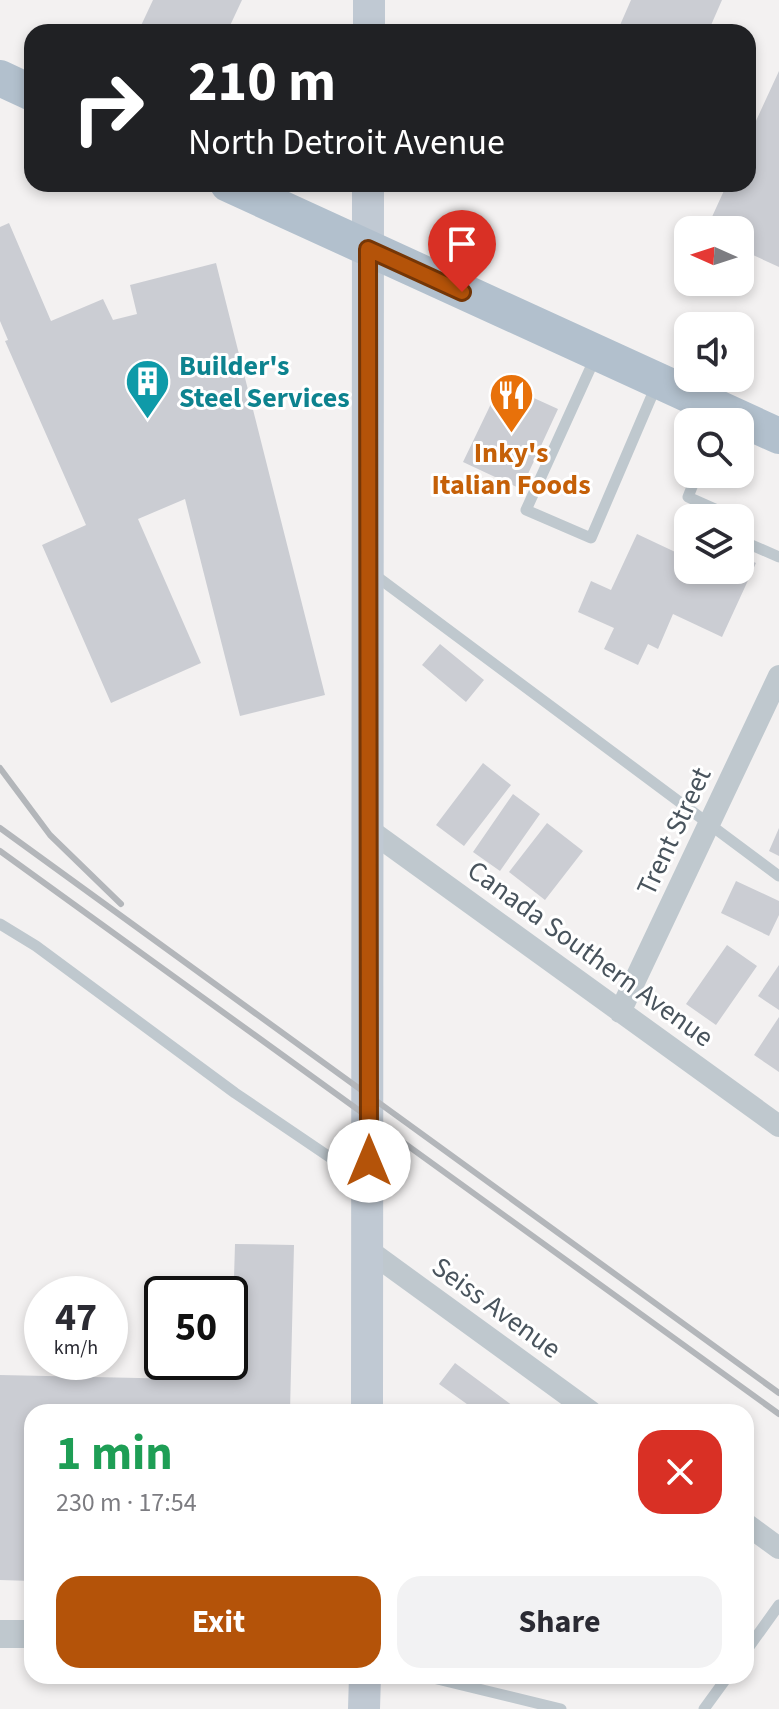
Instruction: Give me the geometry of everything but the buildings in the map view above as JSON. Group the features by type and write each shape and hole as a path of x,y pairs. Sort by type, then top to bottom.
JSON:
{"main road":[{"path":"369,0 369,24"},
{"path":"0,78 24,89"},
{"path":"245,192 658,381 706,408"},
{"path":"367,1404 368,192"},
{"path":"754,428 779,436"},
{"path":"364,1709 365,1684"}],"street":[{"name":"Trent Street","path":"620,1012 779,676"},
{"name":"Canada Southern Avenue","path":"368,829 779,1126"},
{"name":"Seiss Avenue","path":"368,1250 580,1404"},
{"path":"754,1530 779,1548"},
{"path":"0,1634 24,1634"}],"lane":[{"path":"596,354 526,510 591,538 658,381"},
{"path":"692,488 688,497 704,504"},
{"path":"754,546 779,557"},
{"path":"368,570 779,876"},
{"path":"0,924 36,946 235,1093 369,1184"},
{"path":"754,1640 779,1605"},
{"path":"458,1684 561,1709"},
{"path":"704,1709 722,1684"}],"railway":[{"path":"0,768 50,835 121,904"},
{"path":"0,828 779,1393"},
{"path":"0,851 779,1414"}],"place":[{"name":"Builder's Steel Services","path":"148,420"},
{"name":"Inky's Italian Foods","path":"511,434"}],"route":[{"path":"369,1161 368,249 462,292"}]}
